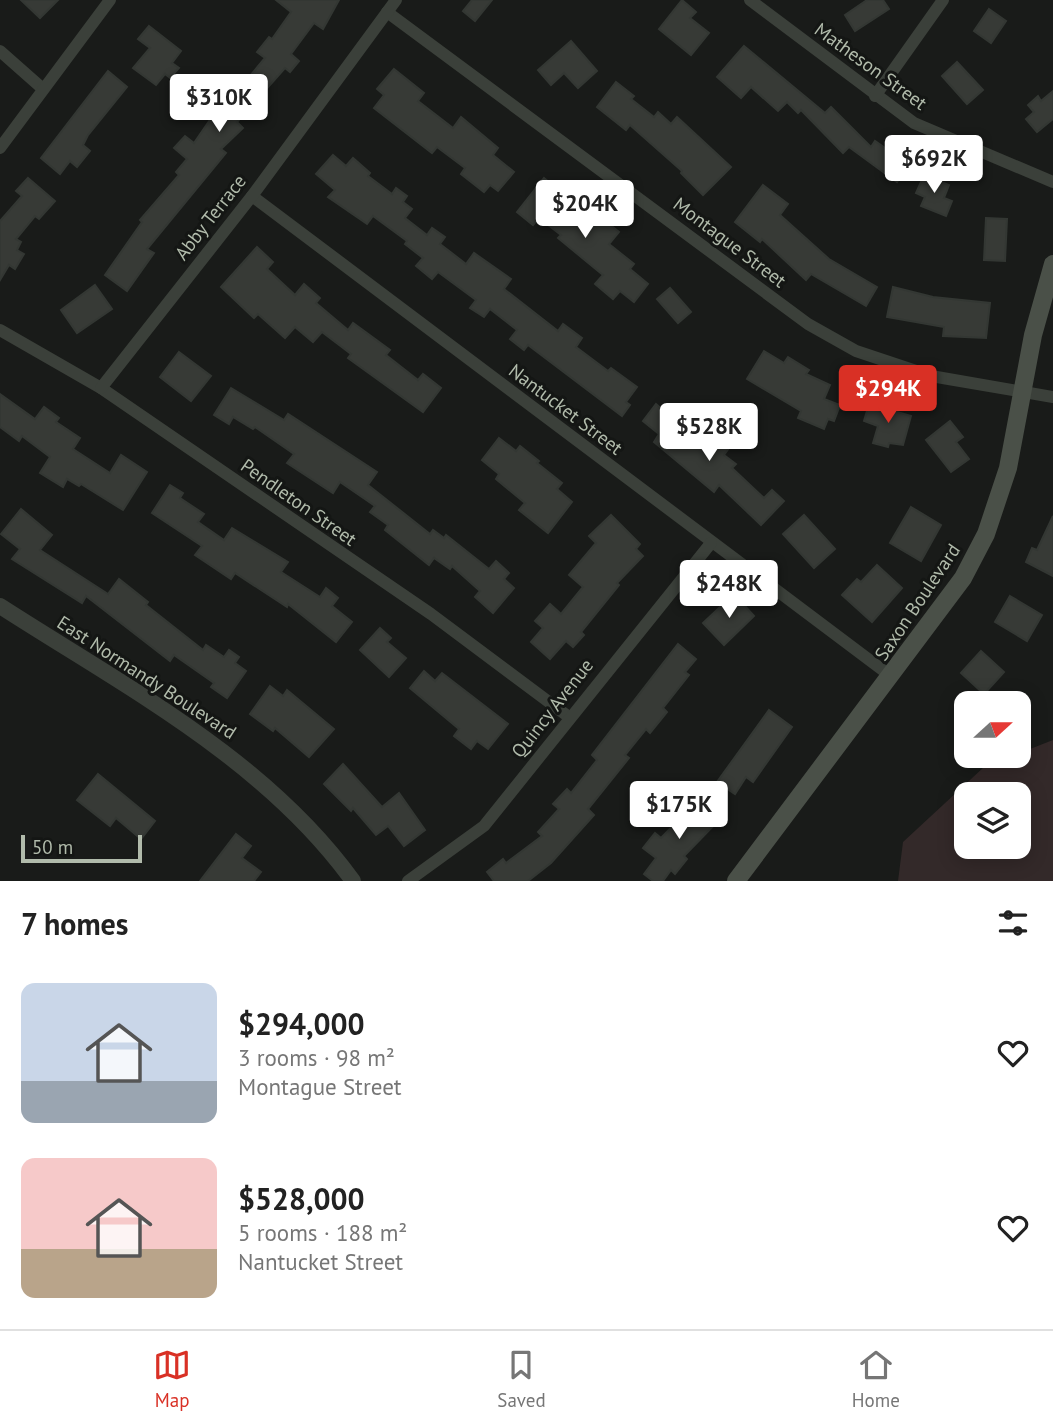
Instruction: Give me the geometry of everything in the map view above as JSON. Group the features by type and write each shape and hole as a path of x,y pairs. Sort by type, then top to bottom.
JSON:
{"main road":[{"name":"Saxon Boulevard","path":"736,881 892,677 963,578 986,534 1008,468 1033,335 1053,264"}],"street":[{"path":"0,148 110,0"},
{"name":"Abby Terrace","path":"101,388 252,196 396,0"},
{"name":"Matheson Street","path":"751,0 914,123 1053,183"},
{"path":"875,96 943,0"},
{"name":"Montague Street","path":"387,12 808,324 856,351 931,376 1053,397"},
{"path":"0,51 43,89"},
{"name":"Nantucket Street","path":"252,196 892,677"},
{"name":"Pendleton Street","path":"0,330 101,388 431,614 569,716"},
{"name":"Quincy Avenue","path":"408,881 484,826 569,716 711,543"},
{"name":"East Normandy Boulevard","path":"0,606 222,750 293,813 353,881"}],"shaded area":[{"path":"1053,740 1053,881 898,881 903,842 954,795 954,859 1031,859 1031,782 968,782 983,768 1031,768 1031,749"}],"building":[{"path":"21,0 58,0 40,18"},
{"path":"276,0 339,0 323,29 314,23 291,54 299,61 290,72 285,68 237,122 243,128 221,149 226,153 147,249 154,253 127,291 105,275 142,222 140,220 179,175 176,172 187,159 174,148 185,136 194,143 216,111 209,104 219,94 223,98 236,86 239,89 265,58 257,52 269,37 272,39 291,12"},
{"path":"472,0 492,0 475,21 463,11"},
{"path":"682,0 696,12 690,18 709,33 691,55 659,29"},
{"path":"867,0 883,0 889,9 855,31 845,15"},
{"path":"989,9 1006,21 991,43 974,31"},
{"path":"149,26 181,51 172,63 179,68 170,78 165,74 156,85 133,68 150,48 138,39"},
{"path":"571,41 597,71 578,88 564,73 551,85 538,70"},
{"path":"744,46 825,113 831,107 871,147 875,141 909,165 897,182 849,147 843,153 801,110 798,113 787,102 778,111 751,87 741,98 717,77"},
{"path":"957,62 983,90 967,104 942,76"},
{"path":"394,69 424,93 418,101 453,128 461,117 498,148 493,155 514,172 498,191 490,185 484,192 461,174 465,168 437,147 432,153 374,108 384,95 377,89"},
{"path":"108,71 127,87 88,135 83,145 90,151 77,167 70,161 60,174 41,158"},
{"path":"616,82 634,96 631,99 654,117 658,112 671,124 677,117 731,167 703,195 682,171 630,125 626,130 597,107"},
{"path":"1053,91 1053,119 1037,132 1026,119 1034,112 1028,105 1038,96 1041,101"},
{"path":"333,155 346,166 353,158 370,173 368,176 392,194 396,188 407,196 403,202 412,209 405,218 427,235 432,228 445,237 440,244 466,264 474,253 511,279 504,289 558,331 563,324 582,338 576,347 608,371 611,368 637,387 626,402 630,405 622,416 528,345 524,350 510,339 517,330 490,309 484,317 470,308 476,300 438,272 432,279 416,266 423,258 405,244 407,241 373,216 367,224 328,197 335,190 316,174"},
{"path":"924,175 949,185 944,198 952,201 946,216 921,206 925,197 916,193"},
{"path":"28,178 55,201 39,219 35,216 16,239 21,242 17,250 24,254 15,269 9,265 0,280 0,221 22,196 16,191"},
{"path":"544,178 569,199 564,205 591,227 599,216 619,232 609,244 634,264 630,269 648,284 634,302 620,291 613,299 595,284 603,275 558,238 561,235 539,218 533,225 517,212"},
{"path":"763,185 788,204 780,215 829,259 877,287 866,306 811,274 806,280 762,239 760,242 735,222"},
{"path":"986,218 1007,219 1005,261 984,260"},
{"path":"257,247 273,262 267,269 295,295 304,284 320,298 316,303 348,330 353,323 390,350 386,355 418,380 423,374 441,388 423,412 348,358 351,354 322,332 313,342 295,327 285,338 258,314 254,318 221,287"},
{"path":"95,285 112,309 77,333 61,310"},
{"path":"893,287 933,297 990,303 986,338 943,336 944,327 887,317"},
{"path":"670,288 691,312 678,323 657,299"},
{"path":"764,351 784,363 788,357 809,370 806,374 830,385 824,399 840,405 834,421 828,419 824,429 798,418 801,411 747,379"},
{"path":"179,352 211,376 191,401 160,377"},
{"path":"231,388 284,420 288,414 377,472 368,485 430,534 433,530 444,538 446,535 489,569 496,561 509,573 504,579 514,588 493,613 475,597 480,591 452,566 450,569 434,558 429,565 385,530 388,525 370,512 375,506 340,482 333,493 287,463 294,454 255,427 253,429 233,417 229,424 214,415"},
{"path":"0,394 35,419 44,407 59,418 56,422 80,438 73,449 110,473 121,455 147,472 123,510 81,484 79,486 67,479 63,487 40,473 50,457 22,436 19,441 0,427"},
{"path":"656,404 664,411 669,405 682,415 676,423 702,444 705,440 712,446 718,439 729,448 724,455 736,464 732,468 764,498 772,490 784,501 761,525 719,485 714,492 654,442 659,434 643,421"},
{"path":"869,404 911,416 903,445 889,443 888,447 873,443 878,426 864,421"},
{"path":"950,421 963,437 956,442 969,459 951,472 926,440"},
{"path":"499,438 516,451 520,446 539,461 537,463 562,483 557,489 572,502 548,533 519,510 525,503 496,479 499,474 482,460"},
{"path":"170,485 183,493 180,498 204,514 198,522 224,540 232,528 288,562 281,572 320,597 326,588 338,598 332,606 352,622 336,642 288,604 287,607 235,573 231,579 195,555 202,546 152,513"},
{"path":"911,507 941,525 921,561 890,543"},
{"path":"21,509 52,535 40,550 108,594 119,579 148,602 146,605 203,650 206,645 224,657 229,650 239,657 235,663 246,671 227,698 211,687 214,683 174,655 170,661 86,596 82,603 12,559 20,549 1,534"},
{"path":"611,515 640,544 636,549 643,556 617,583 619,585 581,632 584,635 573,647 566,641 550,659 531,642 543,628 535,621 550,604 561,614 583,587 569,575 596,543 589,536"},
{"path":"804,515 835,549 814,568 783,534"},
{"path":"1053,516 1053,576 1026,562 1032,548 1037,550"},
{"path":"877,565 902,588 872,622 842,595 857,579 861,582"},
{"path":"734,594 754,616 724,645 703,623"},
{"path":"1010,596 1042,615 1027,641 995,622"},
{"path":"380,628 391,638 387,642 406,658 389,677 360,650"},
{"path":"678,644 696,659 685,672 689,675 663,708 667,712 650,733 646,729 625,755 629,758 588,809 594,815 551,863 528,881 494,881 487,872 503,859 506,863 542,836 538,832 559,809 553,804 567,789 571,793 597,760 592,755"},
{"path":"981,651 1004,672 987,691 981,691 961,673"},
{"path":"424,671 435,681 442,673 508,724 488,749 477,741 471,749 454,736 459,729 410,688"},
{"path":"270,686 283,696 287,690 334,729 309,757 275,728 273,731 250,714"},
{"path":"769,710 792,727 753,782 746,777 735,794 717,782"},
{"path":"343,764 382,807 399,793 425,830 404,846 388,826 376,835 353,808 351,811 324,784"},
{"path":"98,774 155,821 141,839 116,818 110,826 77,800"},
{"path":"700,798 721,818 684,856 687,859 675,874 671,870 663,881 653,881 644,874 656,858 643,848 655,833 661,838"},
{"path":"236,834 251,846 242,858 261,872 254,881 200,881"}]}
